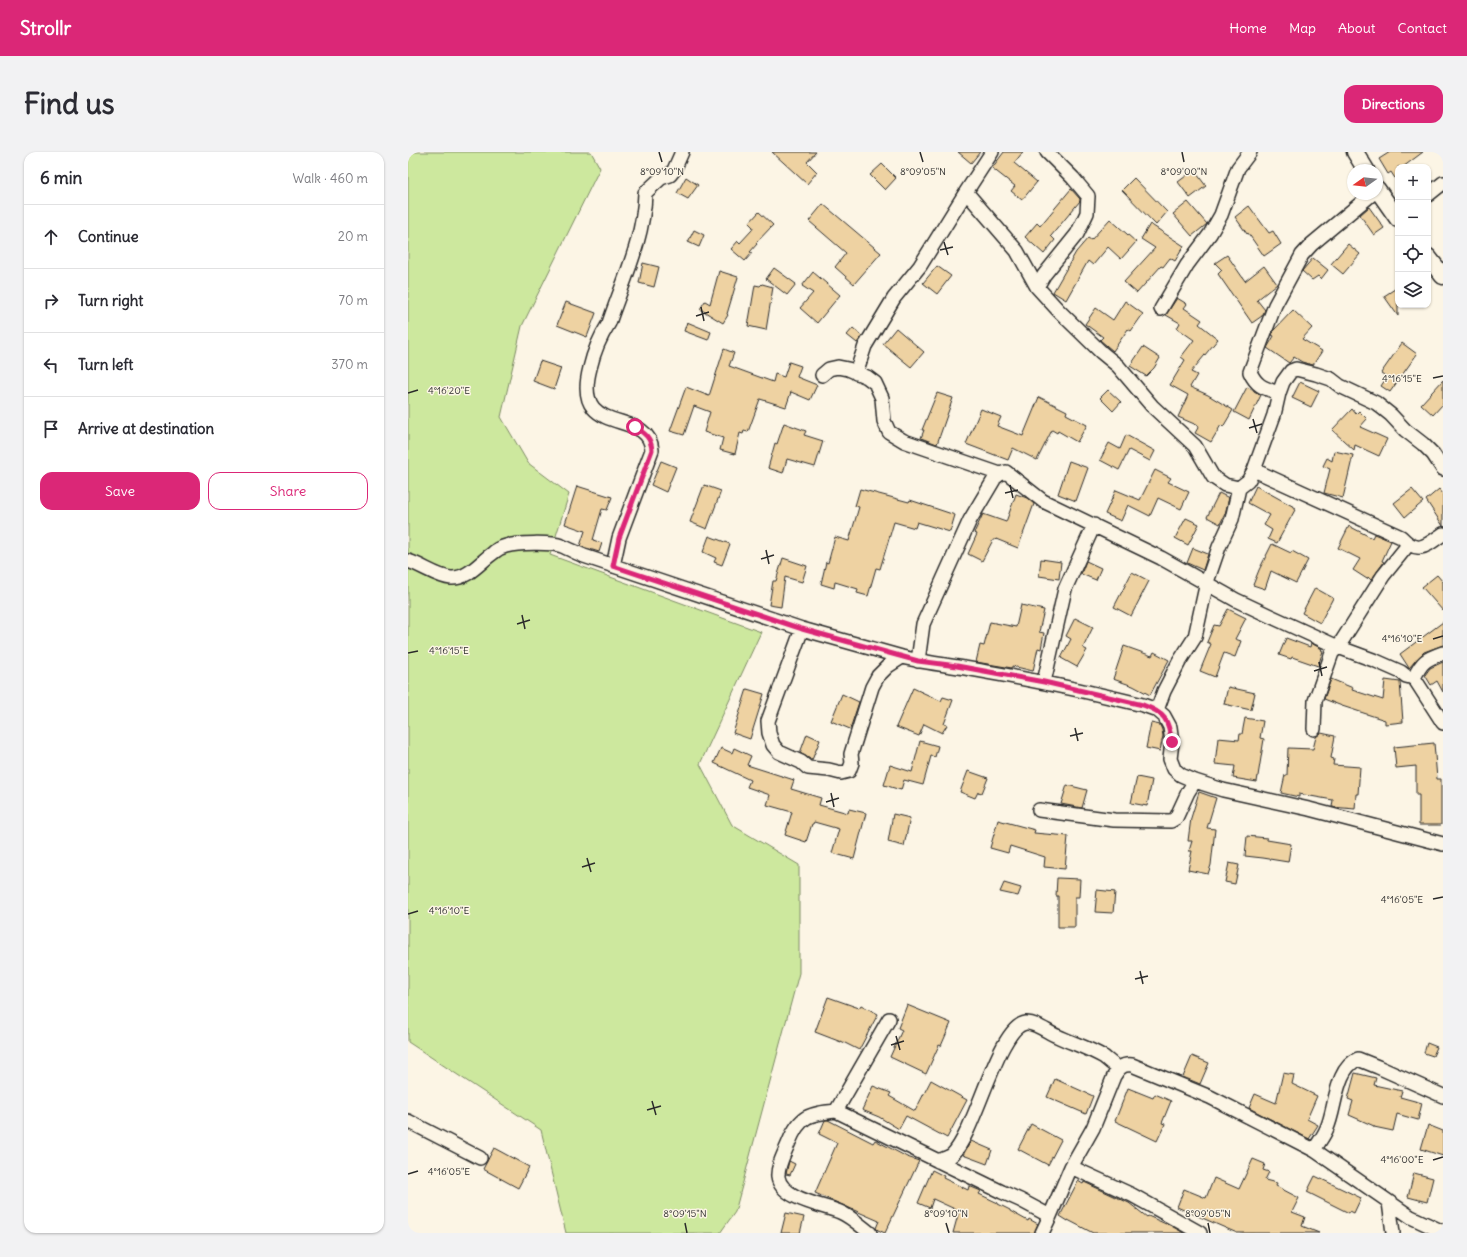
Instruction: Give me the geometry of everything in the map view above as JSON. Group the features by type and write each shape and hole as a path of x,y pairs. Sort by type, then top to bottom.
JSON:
{"street":[{"path":"613,566 619,538 652,450 652,442 646,435 635,427 601,414 595,410 590,403 587,394 587,380 594,351 609,323 638,244 645,204 645,193 661,178 670,175 674,170 682,152"},
{"path":"856,372 865,346 894,298 920,266 992,152"},
{"path":"1037,287 1044,275 1077,234 1088,213 1088,196 1073,178 1047,152"},
{"path":"1161,309 1187,265 1210,234 1228,198 1238,168 1250,152"},
{"path":"1355,152 1362,164"},
{"path":"1431,193 1443,183"},
{"path":"966,192 1017,251 1037,287 1080,332 1118,366 1152,406 1195,446 1213,476 1225,485 1239,488"},
{"path":"1383,198 1395,213"},
{"path":"1279,393 1261,388 1254,380 1250,372 1261,339 1275,305 1302,255 1317,240 1365,200"},
{"path":"1431,261 1443,276"},
{"path":"822,375 829,369 838,367 867,377 875,383 882,398 884,421 889,432 904,441 1000,474"},
{"path":"1157,710 1176,668 1195,637 1207,582 1219,547 1232,518 1239,488 1248,481 1254,470 1274,415 1279,393 1286,377 1291,371 1296,369 1331,379 1340,386 1376,403 1391,415 1405,430 1423,444 1433,454 1443,469"},
{"path":"1254,470 1401,537 1408,545 1422,547 1443,534"},
{"path":"918,661 923,624 949,564 970,520 995,478 1006,472 1043,501 1161,558 1207,582 1236,600 1338,647 1376,661 1401,672 1406,676 1414,678 1443,723"},
{"path":"1044,682 1065,589 1094,525"},
{"path":"408,561 418,563 440,575 451,578 471,571 493,552 506,546 535,544 560,545 584,556 802,629 902,657 1044,682 1137,703 1157,710 1164,716 1170,727 1172,742 1170,759 1174,769 1181,775 1223,790 1309,809 1443,844"},
{"path":"1314,729 1315,702 1332,653 1338,647 1383,576 1408,545"},
{"path":"802,629 768,721 769,733 773,745 779,752 801,762 808,768 841,773 849,771 852,763 851,754 872,687 878,676 902,657"},
{"path":"1414,678 1420,666 1428,659 1443,653"},
{"path":"1039,810 1114,820 1171,821 1176,818 1188,792 1195,781"},
{"path":"836,1111 889,1019"},
{"path":"938,1161 951,1156 962,1141 973,1120 996,1060 1014,1030 1021,1024 1028,1023 1042,1028 1056,1036 1103,1057 1118,1068"},
{"path":"1314,1150 1327,1128 1343,1073 1351,1062 1358,1059 1443,1096"},
{"path":"1042,1233 1071,1167 1093,1128 1114,1076 1118,1068 1125,1064 1132,1065 1210,1097 1314,1150 1411,1217 1443,1232"},
{"path":"870,1233 841,1212 789,1194 781,1185 778,1178 779,1168 793,1131 799,1123 812,1114 836,1111 1050,1216"},
{"path":"408,1121 480,1158"},
{"path":"1071,1167 1132,1195 1200,1233"},
{"path":"1389,1202 1393,1232"},
{"path":"1393,1232 1411,1217"}],"green space":[{"path":"408,152 591,152 600,168 522,326 501,417 528,463 569,494 550,555 761,632 700,764 732,825 799,865 799,973 735,1212 720,1233 566,1233 541,1130 408,1042"}],"building":[{"path":"772,152 816,152 807,162 817,172 807,184"},
{"path":"958,152 980,152 971,163"},
{"path":"1004,152 1023,152 1014,163 1037,182 1022,200 1011,191 1015,186 992,168"},
{"path":"1390,152 1423,152 1407,164 1395,164 1395,178 1391,172 1388,174 1379,159"},
{"path":"882,164 896,178 885,190 870,175"},
{"path":"1194,170 1206,186 1190,198 1178,182"},
{"path":"686,177 698,185 688,199 677,193"},
{"path":"1134,178 1167,212 1156,225 1122,190"},
{"path":"1071,189 1080,201 1051,236 1055,240 1044,254 1025,237 1037,223 1040,226"},
{"path":"1188,202 1207,224 1192,236 1173,214"},
{"path":"823,204 881,253 854,284 835,267 846,253 809,221"},
{"path":"1249,206 1269,233 1273,231 1281,244 1264,256 1235,217"},
{"path":"1369,207 1384,228 1374,235 1360,215"},
{"path":"759,212 773,225 756,243 757,244 750,252 752,253 745,261 731,249 738,241 740,243 752,230 753,227 749,223"},
{"path":"1110,219 1136,242 1121,259 1108,247 1093,265 1088,261 1066,300 1053,292 1076,252 1088,238 1091,240"},
{"path":"1150,224 1184,246 1175,261 1170,258 1137,293 1124,282 1155,248 1141,239"},
{"path":"694,230 704,235 699,247 688,242"},
{"path":"1348,244 1360,254 1343,274 1331,264"},
{"path":"1227,255 1245,281 1264,266 1277,284 1257,300 1265,310 1262,316 1252,323 1218,274 1222,270 1215,263"},
{"path":"1313,258 1328,270 1321,279 1318,276 1312,280 1302,271"},
{"path":"643,263 659,267 654,287 639,283"},
{"path":"937,266 951,276 937,294 923,283"},
{"path":"774,268 796,284 787,295 766,279"},
{"path":"719,271 738,277 727,314 728,315 723,323 700,309 705,301 710,304"},
{"path":"813,272 840,295 817,323 800,308 813,293 802,286"},
{"path":"762,284 773,287 766,330 748,326 755,285 760,286"},
{"path":"1395,289 1395,308 1398,308 1398,316 1384,296"},
{"path":"1177,298 1187,304 1184,308 1202,320 1199,324 1218,339 1191,372 1197,375 1190,387 1208,395 1233,410 1223,427 1221,425 1211,442 1195,433 1199,426 1178,417 1188,395 1170,385 1185,360 1181,357 1194,340 1177,328 1180,323 1166,315"},
{"path":"1125,301 1143,314 1131,331 1128,329 1113,351 1100,340 1103,337 1085,324 1096,308 1113,320"},
{"path":"566,302 596,313 587,337 557,325"},
{"path":"1293,310 1312,328 1302,339 1322,351 1313,365 1302,362 1294,357 1289,363 1267,348 1274,336 1272,335 1274,330"},
{"path":"687,322 711,332 708,340 684,331"},
{"path":"853,328 862,336 857,343 847,335"},
{"path":"896,328 924,352 911,367 883,344"},
{"path":"1402,343 1417,354 1390,392 1381,386 1387,377 1381,373"},
{"path":"1143,347 1160,358 1154,368 1146,376 1130,366"},
{"path":"724,349 734,353 729,366 773,382 775,374 784,377 789,362 801,366 797,377 817,385 810,400 791,392 786,407 760,399 748,432 744,431 743,434 740,433 735,454 720,450 723,438 704,432 710,412 694,406 684,435 670,431 686,387 709,396"},
{"path":"540,361 561,368 554,389 533,381"},
{"path":"1443,380 1443,404 1433,415 1421,404"},
{"path":"1300,382 1319,391 1311,407 1292,398"},
{"path":"1247,387 1261,395 1249,420 1234,412"},
{"path":"1108,390 1121,402 1113,411 1100,398"},
{"path":"937,393 953,398 937,444 921,438 924,430 922,430"},
{"path":"1039,397 1067,411 1066,414 1087,425 1077,442 1058,431 1057,433 1052,430 1037,460 1013,448 1008,460 966,444 981,409 1001,417 997,426 1023,436"},
{"path":"1352,409 1356,414 1359,411 1367,419 1360,427 1387,439 1379,456 1355,445 1354,450 1332,430"},
{"path":"784,423 806,431 804,435 823,441 815,467 787,459 783,473 768,468 775,443 777,444"},
{"path":"1126,435 1155,451 1150,461 1129,450 1119,470 1100,460 1109,443 1120,449"},
{"path":"1334,451 1353,455 1343,498 1324,493 1330,469 1323,466 1327,458 1332,461"},
{"path":"661,461 676,467 666,492 651,485"},
{"path":"1069,461 1088,468 1076,501 1058,494"},
{"path":"1155,470 1171,478 1168,482 1189,492 1181,509 1158,498 1150,516 1128,505 1121,521 1105,514 1116,490 1140,500"},
{"path":"704,485 721,491 707,529 690,522"},
{"path":"577,486 612,497 607,510 602,509 593,540 602,543 599,552 580,546 585,531 565,524"},
{"path":"1256,486 1296,508 1277,543 1268,539 1272,530 1264,525 1270,515 1248,503"},
{"path":"860,489 909,502 910,500 955,515 950,532 917,522 915,528 894,522 880,569 876,568 868,596 857,593 858,589 835,582 834,588 821,584 826,562 828,563 835,537 849,541 859,507 855,506"},
{"path":"1412,489 1423,502 1405,517 1394,503"},
{"path":"1439,489 1443,494 1443,526 1426,500"},
{"path":"1219,493 1229,498 1225,514 1220,524 1207,517"},
{"path":"1016,494 1027,498 1034,504 1018,548 996,539 993,540 982,561 968,554 977,534 974,533 983,514 1006,522"},
{"path":"1186,518 1199,524 1188,545 1175,538"},
{"path":"1349,526 1372,538 1374,534 1391,541 1382,561 1384,562 1371,580 1353,570 1360,559 1338,548"},
{"path":"709,536 730,544 722,565 714,562 716,558 703,552"},
{"path":"1272,544 1291,553 1292,551 1308,560 1296,583 1271,571 1265,589 1253,585"},
{"path":"1193,548 1208,554 1203,570 1187,563"},
{"path":"783,558 807,566 802,582 785,577 781,607 769,605 773,581 776,581"},
{"path":"1041,559 1061,562 1059,579 1039,576"},
{"path":"1086,561 1101,568 1096,580 1081,574"},
{"path":"1132,572 1149,581 1131,616 1114,607"},
{"path":"1437,575 1443,582 1443,611 1422,587"},
{"path":"1315,588 1333,598 1320,623 1302,613"},
{"path":"1021,605 1044,610 1039,632 1044,633 1041,649 1038,648 1033,671 1012,666 1012,668 976,662 980,645 984,646 990,622 1016,627"},
{"path":"1228,609 1246,618 1235,639 1241,641 1235,657 1224,653 1215,677 1200,671 1211,644 1207,642 1214,625 1219,626"},
{"path":"1075,618 1093,627 1083,648 1087,650 1077,667 1061,658 1071,639 1066,636"},
{"path":"1443,622 1443,645 1424,652 1409,668 1400,654"},
{"path":"1286,638 1310,647 1311,643 1322,649 1321,650 1323,651 1318,666 1292,657 1291,659 1279,655"},
{"path":"1124,646 1152,656 1154,652 1169,660 1150,695 1133,686 1113,679"},
{"path":"1443,662 1443,692 1437,681 1431,685 1425,675 1430,668"},
{"path":"1331,679 1353,688 1352,690 1383,700 1385,680 1400,682 1403,722 1385,724 1385,720 1324,699"},
{"path":"1228,687 1255,693 1251,710 1224,704"},
{"path":"913,688 941,701 943,697 953,700 944,724 947,725 942,733 924,724 919,736 896,727"},
{"path":"747,689 764,694 750,739 733,733"},
{"path":"842,694 859,702 850,729 831,721"},
{"path":"1245,718 1263,721 1260,738 1264,739 1257,782 1233,778 1235,766 1215,764 1218,738 1239,740 1240,734 1242,734"},
{"path":"1151,723 1160,725 1162,730 1163,736 1160,751 1146,748"},
{"path":"1321,733 1335,736 1331,758 1334,759 1333,765 1360,767 1358,794 1356,794 1355,809 1332,807 1333,800 1299,794 1299,797 1281,793 1285,775 1287,775 1288,748 1313,749 1316,737"},
{"path":"807,734 820,740 812,760 800,753"},
{"path":"920,741 938,746 935,757 931,756 923,785 904,780 901,790 884,785 890,765 912,772"},
{"path":"1434,743 1437,779 1441,779 1441,825 1419,825 1419,795 1416,795 1416,766 1396,768 1394,747"},
{"path":"721,748 732,753 734,748 751,756 747,765 794,780 791,789 821,798 819,805 848,813 849,809 866,813 854,859 832,853 839,829 814,822 806,842 785,835 792,812 767,805 770,795 747,787 750,780 714,763"},
{"path":"968,771 988,778 982,793 978,792 975,798 960,792"},
{"path":"1137,777 1152,780 1147,806 1131,803"},
{"path":"1067,785 1087,790 1082,808 1061,804"},
{"path":"1199,792 1216,798 1207,828 1215,829 1211,865 1208,874 1188,870 1192,851 1189,851 1192,841 1188,841 1191,818"},
{"path":"893,814 910,818 904,846 888,842"},
{"path":"998,820 1035,830 1034,833 1068,836 1065,869 1044,867 1045,857 1010,846 1008,853 990,848"},
{"path":"1247,836 1267,838 1267,840 1291,844 1288,862 1245,856"},
{"path":"1229,863 1239,865 1235,884 1225,882"},
{"path":"1057,878 1080,879 1079,897 1075,897 1075,927 1058,927 1058,896 1056,896"},
{"path":"1004,883 1021,888 1018,896 1000,892"},
{"path":"1097,890 1115,892 1113,913 1095,912"},
{"path":"828,997 859,1008 861,1005 878,1014 859,1050 841,1041 815,1032"},
{"path":"907,1005 951,1023 926,1074 890,1057 902,1030 898,1028"},
{"path":"1427,1043 1437,1047 1433,1056 1424,1053"},
{"path":"1192,1056 1209,1063 1200,1084 1183,1077"},
{"path":"1283,1073 1294,1075 1292,1084 1317,1096 1307,1119 1318,1125 1309,1139 1249,1108 1255,1094 1276,1103"},
{"path":"1355,1073 1376,1078 1374,1085 1402,1091 1400,1097 1422,1103 1418,1120 1397,1114 1393,1131 1374,1127 1349,1115 1353,1101 1348,1099"},
{"path":"1055,1079 1093,1096 1086,1114 1047,1097"},
{"path":"931,1080 967,1100 947,1138 906,1116 899,1129 879,1117 862,1110 873,1086 891,1093 889,1096 915,1111"},
{"path":"1128,1088 1153,1098 1155,1094 1171,1101 1162,1123 1165,1124 1157,1141 1115,1121"},
{"path":"825,1120 828,1120 873,1143 875,1140 907,1157 919,1161 885,1233 876,1228 879,1221 815,1193 837,1143 819,1134"},
{"path":"1031,1124 1061,1140 1048,1165 1018,1149"},
{"path":"1428,1125 1443,1131 1443,1156 1421,1149"},
{"path":"971,1141 992,1150 987,1164 963,1155"},
{"path":"494,1148 529,1167 518,1188 483,1169"},
{"path":"1253,1159 1265,1164 1263,1170 1269,1172 1265,1180 1277,1183 1276,1186 1299,1198 1292,1212 1305,1217 1302,1226 1319,1233 1237,1233 1177,1207 1184,1189 1206,1198 1214,1178 1239,1189"},
{"path":"789,1161 795,1164 790,1175 786,1174"},
{"path":"932,1170 944,1176 943,1178 968,1190 969,1186 981,1191 979,1194 998,1203 1028,1221 1029,1219 1038,1224 1034,1233 953,1233 959,1211 933,1199 930,1208 918,1203"},
{"path":"1414,1173 1433,1178 1427,1202 1408,1197"},
{"path":"1315,1176 1361,1198 1354,1213 1350,1211 1349,1213 1307,1192"},
{"path":"1078,1181 1083,1184 1084,1182 1129,1203 1147,1217 1148,1216 1166,1223 1184,1233 1093,1233 1068,1221 1060,1216"},
{"path":"786,1213 804,1217 800,1233 781,1233"}],"route":[{"path":"635,427 646,435 652,442 652,450 619,538 613,566 802,629 918,661 957,666 1044,682 1143,705 1157,710 1164,716 1170,727 1172,742"}]}
